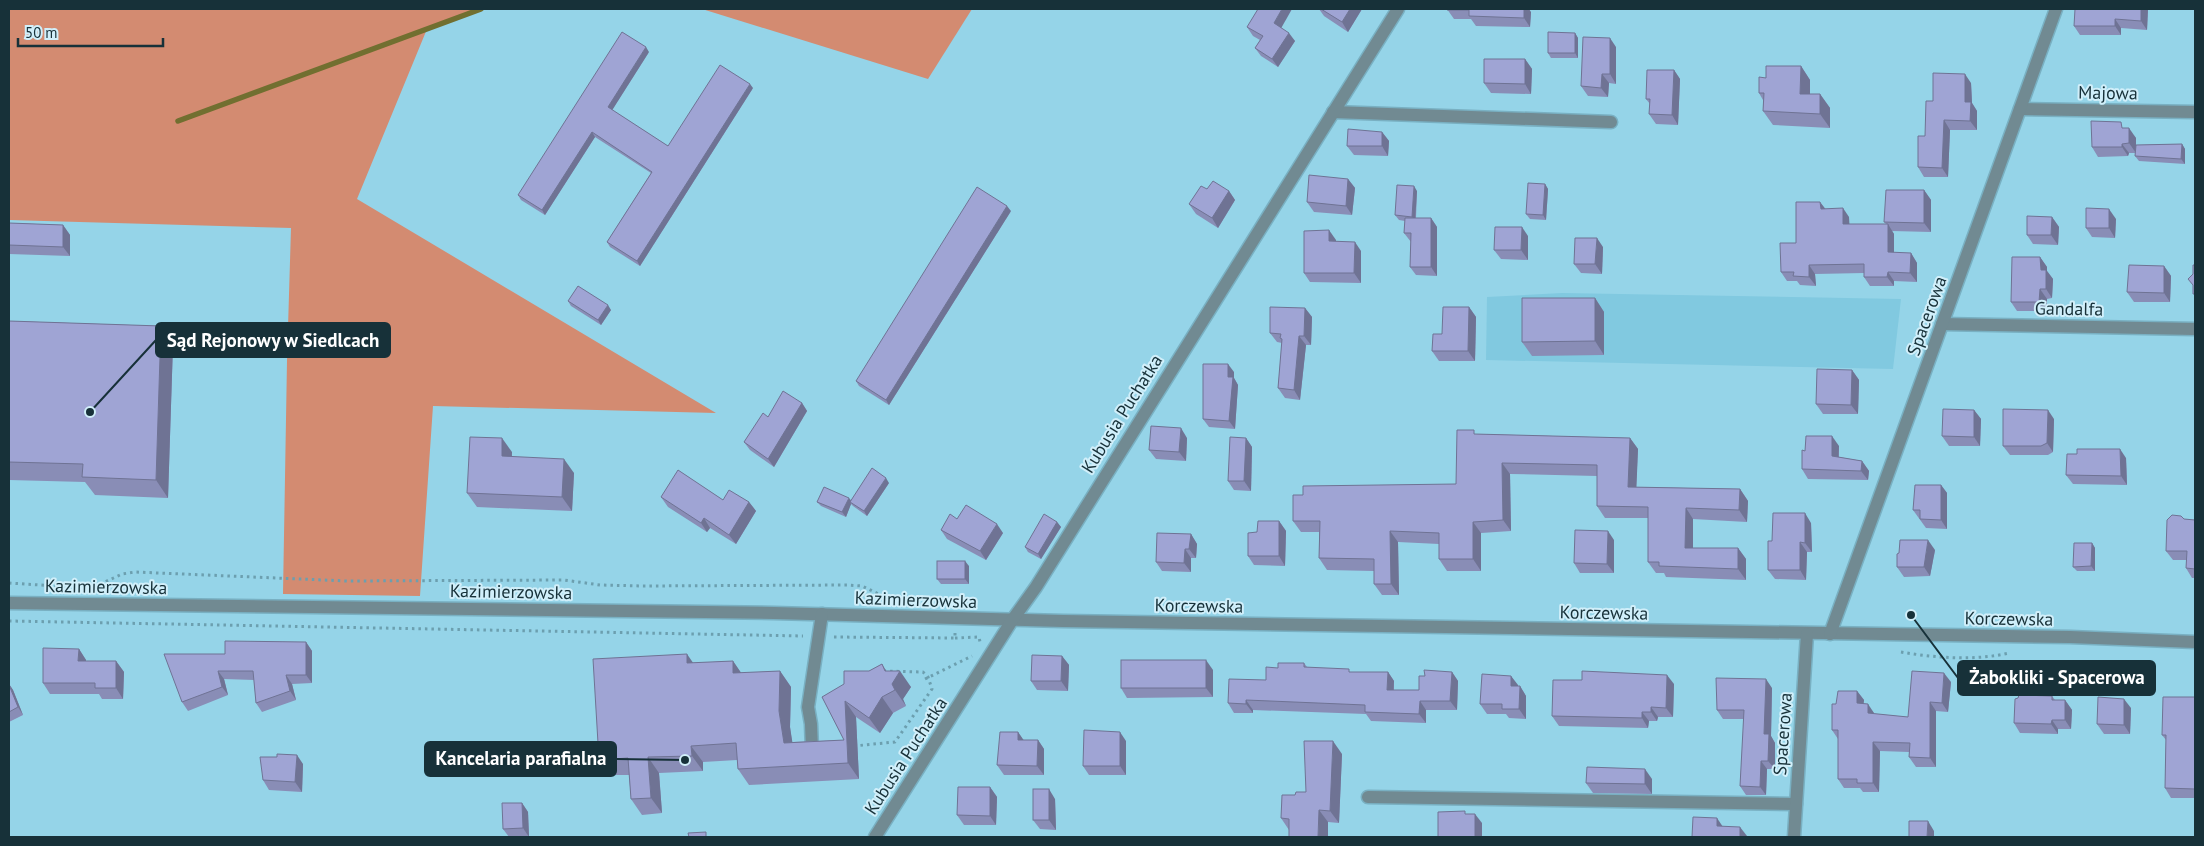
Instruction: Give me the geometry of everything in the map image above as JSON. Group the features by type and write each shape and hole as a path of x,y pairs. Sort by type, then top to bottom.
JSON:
{"street":[{"name":"Kubusia Puchatka","path":"874,837 1013,619 1036,587 1398,9"},
{"name":"Spacerowa","path":"1830,634 2056,9"},
{"name":"Majowa","path":"2020,109 2195,112"},
{"path":"1333,112 1611,122"},
{"name":"Gandalfa","path":"1942,324 2195,329"},
{"name":"Kazimierzowska","path":"9,603 822,614 1013,619"},
{"path":"812,750 808,707 822,614"},
{"name":"Korczewska","path":"1013,619 2070,637 2195,642"},
{"name":"Spacerowa","path":"1794,837 1807,634"},
{"path":"1368,797 1796,804"}],"path":[{"path":"87,588 122,574 135,572 348,580 564,580 642,586 862,586 893,601"},
{"path":"9,583 58,586"},
{"path":"9,621 954,638 956,619"},
{"path":"1895,651 1926,656 1993,657 2017,653"},
{"path":"927,678 968,656 975,656"},
{"path":"849,746 895,742 932,689 924,672 872,671"}],"shaded area":[{"path":"9,9 483,9 427,29 357,199 716,413 433,406 420,596 283,594 291,228 9,220"},
{"path":"702,9 972,9 928,79"},
{"path":"1562,293 1901,299 1893,369 1486,360 1487,297"}],"building":[{"path":"1258,9 1282,9 1274,23 1289,33 1272,59 1255,48 1263,36 1247,27"},
{"path":"1321,9 1350,9 1342,22"},
{"path":"1447,9 1524,9 1524,18 1469,16 1469,10"},
{"path":"2075,9 2141,9 2141,21 2115,19 2115,26 2074,26"},
{"path":"622,32 646,47 608,107 668,146 720,65 750,84 637,261 607,242 652,172 592,132 542,210 518,195"},
{"path":"1548,32 1575,33 1575,53 1548,53"},
{"path":"1583,37 1610,38 1610,74 1602,74 1601,88 1581,86"},
{"path":"1484,59 1525,59 1525,84 1484,83"},
{"path":"1766,66 1801,66 1800,94 1820,94 1820,114 1763,111 1764,93 1759,93 1759,77 1766,78"},
{"path":"1647,70 1674,70 1672,115 1649,114 1650,99 1646,99"},
{"path":"1933,73 1965,74 1965,102 1971,102 1970,121 1944,120 1942,168 1918,167 1918,136 1925,136 1926,101 1933,101"},
{"path":"2091,121 2121,122 2122,128 2129,128 2129,143 2122,144 2122,147 2092,147"},
{"path":"1348,129 1382,132 1382,146 1347,146"},
{"path":"2182,144 2181,159 2135,156 2136,145"},
{"path":"1309,175 1348,179 1346,206 1307,202"},
{"path":"1213,181 1229,191 1212,218 1189,204 1201,186 1207,189"},
{"path":"1528,183 1545,184 1543,215 1526,214"},
{"path":"1397,185 1414,186 1412,217 1395,215"},
{"path":"977,187 1007,206 886,400 856,381"},
{"path":"1886,190 1924,190 1924,223 1884,222"},
{"path":"1796,202 1820,202 1821,209 1843,208 1843,224 1888,224 1888,252 1911,253 1910,273 1888,272 1887,277 1864,277 1864,264 1809,265 1809,277 1793,276 1794,272 1781,272 1780,243 1796,243"},
{"path":"2086,208 2109,209 2109,228 2086,228"},
{"path":"2027,216 2052,217 2051,235 2027,235"},
{"path":"1405,218 1431,218 1431,267 1410,267 1411,233 1404,233"},
{"path":"9,223 63,225 63,247 9,245"},
{"path":"1495,227 1522,227 1521,250 1494,250"},
{"path":"1329,230 1329,241 1355,242 1354,273 1304,273 1304,231"},
{"path":"1575,238 1597,238 1595,264 1574,264"},
{"path":"2012,257 2040,257 2041,270 2046,270 2046,289 2040,289 2039,302 2011,302"},
{"path":"2129,265 2164,266 2164,293 2127,292"},
{"path":"2193,265 2195,265 2195,294 2193,294 2193,285 2188,279 2193,274"},
{"path":"578,286 608,305 598,320 568,301"},
{"path":"1522,298 1595,298 1595,341 1522,342"},
{"path":"1270,307 1305,308 1304,336 1299,336 1294,390 1278,388 1282,339 1280,338 1281,334 1270,333"},
{"path":"1443,307 1469,307 1468,351 1432,351 1433,334 1442,334"},
{"path":"9,321 161,326 156,480 82,477 83,464 9,462"},
{"path":"1203,364 1228,364 1228,377 1233,377 1229,421 1203,419"},
{"path":"1817,369 1852,370 1851,405 1816,404"},
{"path":"783,391 802,403 768,459 744,442 763,413 768,417"},
{"path":"1943,409 1974,410 1974,437 1942,436"},
{"path":"2003,409 2048,410 2047,443 2041,446 2003,446"},
{"path":"1151,426 1181,428 1179,452 1149,450"},
{"path":"1457,430 1474,430 1474,434 1630,438 1628,487 1740,489 1739,510 1686,508 1685,548 1738,548 1738,569 1659,566 1659,562 1648,562 1648,507 1597,506 1597,465 1502,463 1503,520 1473,522 1473,559 1439,559 1439,533 1390,531 1391,584 1374,584 1374,559 1319,558 1320,521 1293,521 1293,495 1303,495 1303,486 1456,484"},
{"path":"1806,436 1832,436 1832,456 1862,461 1861,471 1802,469 1802,450 1805,451"},
{"path":"470,437 502,438 502,456 564,459 562,497 467,493"},
{"path":"1230,437 1246,438 1244,481 1228,481"},
{"path":"2077,449 2120,449 2121,476 2066,475 2067,454 2077,454"},
{"path":"872,468 886,478 864,511 850,502"},
{"path":"678,470 723,500 729,490 749,502 729,535 704,518 701,523 661,497"},
{"path":"1915,485 1941,485 1941,520 1920,519 1920,510 1913,510"},
{"path":"824,487 849,498 842,512 817,502"},
{"path":"966,505 997,524 980,551 941,530 950,514 957,519"},
{"path":"1773,513 1805,513 1805,543 1800,542 1800,570 1768,570 1768,541 1772,541"},
{"path":"1044,514 1057,522 1038,554 1025,547"},
{"path":"2172,515 2195,520 2195,569 2186,568 2187,551 2166,551 2167,520"},
{"path":"1258,521 1279,521 1279,556 1248,556 1248,533 1257,532"},
{"path":"1575,530 1608,531 1607,564 1574,563"},
{"path":"1157,533 1191,534 1189,549 1185,549 1184,563 1156,562"},
{"path":"1900,540 1928,540 1924,567 1897,567"},
{"path":"2074,543 2092,543 2091,566 2073,567"},
{"path":"937,561 965,561 965,579 937,579"},
{"path":"225,641 306,642 306,675 286,675 290,691 256,703 253,671 218,671 222,687 182,702 164,654 225,654"},
{"path":"43,648 79,649 78,661 116,661 116,688 95,688 95,683 43,683"},
{"path":"687,654 687,663 733,661 733,673 780,671 779,711 784,743 844,740 822,697 844,684 844,671 869,671 882,664 885,671 900,671 892,684 895,690 882,697 869,718 845,701 848,763 738,769 736,743 691,746 692,756 648,757 651,798 631,799 628,758 599,760 593,659"},
{"path":"1032,655 1062,656 1061,681 1031,681"},
{"path":"1121,660 1206,660 1206,688 1121,688"},
{"path":"1278,663 1304,663 1304,667 1349,669 1349,672 1388,672 1387,690 1419,690 1419,676 1425,676 1424,670 1452,672 1450,701 1420,701 1419,714 1365,712 1365,705 1246,700 1246,704 1228,703 1229,679 1266,680 1266,667 1278,668"},
{"path":"1582,671 1667,675 1666,708 1651,707 1651,712 1642,712 1642,718 1552,716 1553,680 1582,680"},
{"path":"1912,671 1944,673 1942,703 1930,702 1930,758 1909,757 1910,743 1873,742 1873,783 1857,783 1857,779 1838,779 1838,730 1832,730 1832,704 1836,704 1838,691 1857,691 1857,703 1868,704 1868,713 1908,717"},
{"path":"1482,674 1511,676 1511,686 1520,686 1519,709 1502,709 1502,704 1480,704"},
{"path":"1716,678 1766,679 1764,734 1769,734 1768,761 1761,761 1760,787 1740,786 1744,710 1717,710"},
{"path":"9,685 18,707 9,712"},
{"path":"2019,695 2052,696 2052,700 2065,700 2065,720 2052,720 2051,724 2014,723 2015,699"},
{"path":"2098,697 2124,699 2124,725 2097,724"},
{"path":"2163,697 2195,697 2195,789 2165,788 2166,735 2162,735"},
{"path":"1084,730 1120,732 1120,766 1083,766"},
{"path":"1000,732 1018,732 1018,740 1038,740 1037,766 997,765"},
{"path":"1304,741 1333,741 1330,811 1319,810 1318,837 1289,837 1289,819 1281,818 1282,795 1295,795 1296,792 1306,792"},
{"path":"277,754 297,755 295,782 263,780 260,757 277,757"},
{"path":"1587,767 1645,769 1645,784 1586,783"},
{"path":"958,787 990,787 990,816 957,815"},
{"path":"1033,789 1049,789 1049,820 1033,820"},
{"path":"502,803 522,803 523,828 503,829"},
{"path":"1465,811 1465,814 1475,814 1475,837 1438,837 1438,812"},
{"path":"1693,817 1717,818 1717,826 1740,827 1740,837 1692,837"},
{"path":"1909,821 1928,821 1927,837 1909,837"},
{"path":"706,832 706,837 689,837 688,833"}],"waterway":[{"path":"178,121 481,9"}],"place":[{"name":"Sąd Rejonowy w Siedlcach","path":"90,412"},
{"name":"Żabokliki - Spacerowa","path":"1911,615"},
{"name":"Kancelaria parafialna","path":"685,760"}]}
